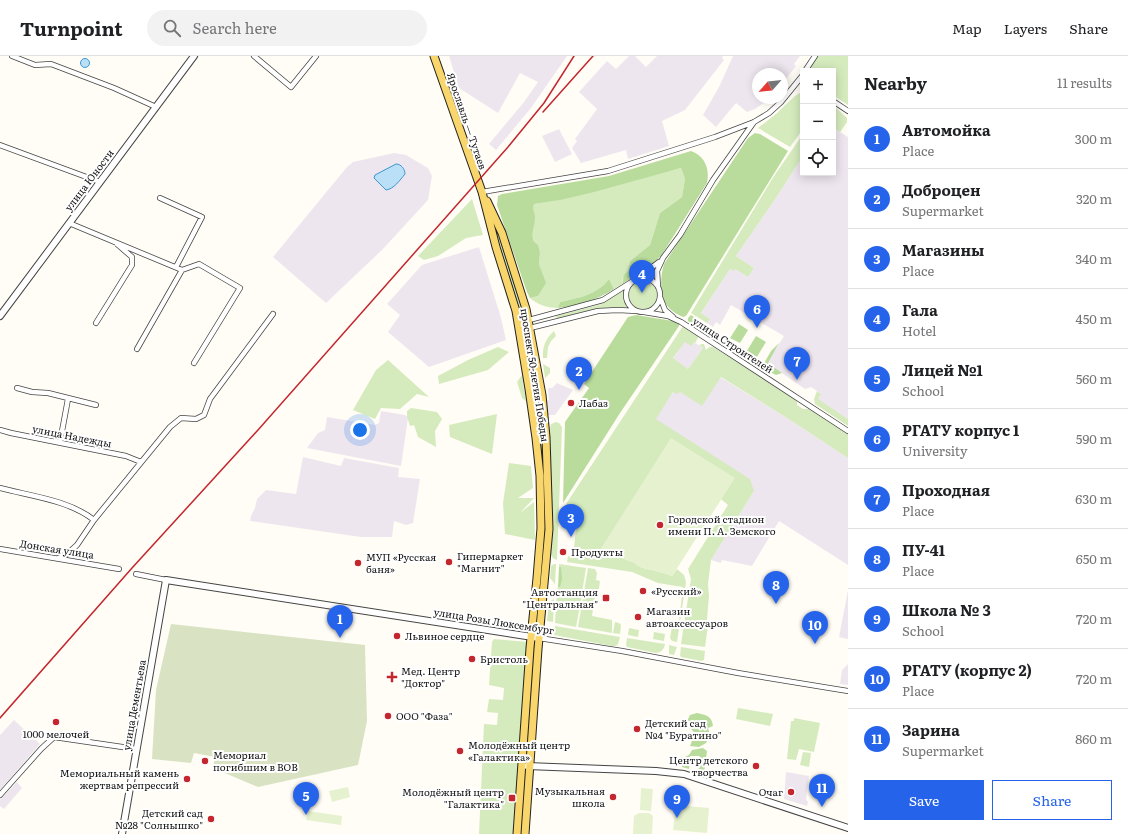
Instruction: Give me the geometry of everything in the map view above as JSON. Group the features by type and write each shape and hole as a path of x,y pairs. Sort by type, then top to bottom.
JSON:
{"main road":[{"name":"Ярославль — Тутаев","path":"434,56 482,192"},
{"name":"проспект 50-летия Победы","path":"482,192 496,217 502,232 523,295 529,320 542,395 545,426 549,508 547,554 526,766 517,834"},
{"name":"проспект 50-летия Победы","path":"482,192 519,326 533,415 540,476 541,508 538,578 531,636 525,834"}],"street":[{"path":"12,56 35,65 51,64 114,88 156,107"},
{"name":"улица Юности","path":"0,316 194,56"},
{"path":"254,56 291,87 316,56"},
{"path":"807,68 815,56"},
{"path":"482,192 560,180 619,168 715,137 754,122 775,108 800,82"},
{"path":"836,102 848,110"},
{"path":"519,326 529,320 602,300 647,273 663,258 680,234 713,180 754,122"},
{"path":"0,145 100,182"},
{"path":"160,198 202,217 176,267"},
{"path":"69,223 182,270"},
{"path":"96,323 132,266 132,257 112,241"},
{"path":"663,258 658,271 658,287 663,306 674,318"},
{"path":"137,348 182,270 199,264 240,288 194,363"},
{"path":"637,311 627,302 626,289 635,280 648,279 654,282 658,287"},
{"path":"519,326 530,328 598,312 618,310 644,312 656,306 660,294"},
{"name":"улица Строителей","path":"644,312 674,318 848,431"},
{"path":"59,558 73,549 94,520 134,473 141,462 170,427 181,418 196,419 204,416 210,399 273,314"},
{"path":"17,388 32,392 48,393 96,405"},
{"path":"60,442 68,399"},
{"name":"улица Надежды","path":"0,430 10,434 60,442 126,456 141,462"},
{"path":"0,488 65,504 94,520"},
{"name":"Донская улица","path":"0,549 119,569"},
{"name":"улица Розы Люксембург","path":"136,574 166,580 531,636 848,691"},
{"name":"улица Дементьева","path":"122,834 166,580"},
{"path":"0,795 54,737 136,749"},
{"path":"526,766 677,773 848,828"}],"shaded area":[{"path":"449,56 567,56 531,108 496,150 489,144 524,102 538,82 520,73 498,113 459,88"},
{"path":"629,56 635,56 646,67 657,56 723,56 722,58 724,60 685,110 662,121 669,146 628,159 626,150 581,163 572,148 577,141 575,139 597,109 579,92 607,61 616,69"},
{"path":"733,56 800,56 794,64 796,66 788,76 788,68 752,68 752,104 762,104 747,112 736,103 716,127 703,115 719,87"},
{"path":"559,129 572,154 555,162 542,136"},
{"path":"836,130 848,137 848,419 817,399 820,393 811,387 805,389 767,363 784,336 731,305 720,325 716,322 713,327 707,323 710,319 701,313 730,269 735,269 748,277 754,268 736,256 800,161 800,176 836,176"},
{"path":"394,153 406,155 428,168 432,176 428,200 382,250 326,303 273,257 347,167 353,162"},
{"path":"479,247 501,318 506,340 429,367 388,332 400,315 387,304 422,265"},
{"path":"685,341 694,342 703,348 688,369 673,359"},
{"path":"720,377 848,458 848,565 779,521 752,566 722,560 721,563 711,560 754,491 655,419 673,392 713,388"},
{"path":"557,383 573,390 555,415 548,415 546,401 549,400 548,388 552,388"},
{"path":"381,411 405,415 408,418 401,466 307,448 318,433 325,430 327,417 375,425 379,423"},
{"path":"303,457 341,466 344,458 399,468 398,477 420,479 413,523 406,525 394,521 392,537 361,537 250,521 257,499 266,490 296,494"},
{"path":"848,590 848,639 839,637"},
{"path":"848,664 848,685 840,684 842,670"},
{"path":"14,720 40,744 0,790 0,735"},
{"path":"786,772 809,776 806,799 808,802 807,806 784,799"},
{"path":"17,782 22,788 4,809 0,806 0,800"}],"green space":[{"path":"818,56 848,56 848,105 836,97 836,68 810,68"},
{"path":"800,93 800,133 790,147 758,128 788,104"},
{"path":"836,108 847,118 847,122 840,132 836,130"},
{"path":"755,133 760,134 788,151 686,316 683,317 669,308 663,298 661,281 664,264 748,138"},
{"path":"800,138 800,161 736,256 754,268 748,277 735,269 734,271 730,269 701,313 710,319 707,323 691,313 774,176"},
{"path":"691,151 700,156 707,168 707,183 661,256 650,266 622,284 624,275 628,271 630,261 650,245 660,213 682,197 685,179 681,168 594,192 534,204 533,209 535,220 532,236 538,245 540,253 539,264 546,283 538,296 530,298 497,205 498,196 502,194 609,176"},
{"path":"681,168 685,179 682,197 660,213 650,245 630,261 628,271 622,280 622,284 614,289 609,279 599,289 587,295 560,302 558,308 543,306 530,298 538,296 545,283 539,264 540,253 532,237 535,217 532,208 534,204 590,192"},
{"path":"472,199 483,235 466,238 438,256 424,260 418,256"},
{"path":"495,224 519,296 521,313 493,225"},
{"path":"609,279 614,289 608,293 587,302 558,308 560,302 587,295 599,289"},
{"path":"643,281 653,285 657,295 653,305 643,309 633,305 629,295 633,285"},
{"path":"623,291 625,301 629,307 603,308 557,319 556,316 602,304"},
{"path":"636,315 673,321 679,324 679,326 620,413 563,503 565,422 589,388 584,384 628,317"},
{"path":"691,315 706,325 703,329 701,330 688,321 688,318"},
{"path":"739,324 748,330 740,343 730,338"},
{"path":"683,326 699,336 695,343 694,342 691,346 685,342 673,358 688,369 703,348 699,345 704,344 706,350 709,347 713,347 795,399 797,405 803,409 809,409 848,434 848,458 721,377 702,406 680,392 677,394 673,392 656,419 750,479 754,491 711,560 708,584 708,625 705,647 681,644 691,579 688,569 728,505 721,499 734,478 600,550 645,568 672,576 677,569 684,575 686,582 677,642 672,641 670,638 673,621 679,621 683,587 658,583 632,572 567,562 568,556 573,557 577,520 568,519 567,528 562,527 563,510 566,504"},
{"path":"554,331 556,336 548,347 547,358 543,358 545,343"},
{"path":"756,336 766,342 755,360 745,354"},
{"path":"526,341 528,341 543,437 546,529 538,621 536,620 543,491 537,415"},
{"path":"779,343 768,363 782,373 776,375 766,370 763,365 771,351"},
{"path":"498,347 509,352 488,370 439,384 438,376 468,360"},
{"path":"388,360 429,397 417,394 400,409 381,408 375,419 353,410 376,370"},
{"path":"543,364 550,368 550,373 545,378"},
{"path":"522,375 526,401 522,398 517,382"},
{"path":"817,391 821,394 818,399 848,419 848,426 815,404 814,399"},
{"path":"411,408 437,412 442,419 435,431 436,447 418,437 414,425 410,426 407,411"},
{"path":"497,414 492,454 450,437 449,425"},
{"path":"556,422 562,427 557,560 551,555 552,508 550,428 551,424"},
{"name":"Городской стадион имени П. А. Земского","path":"671,438 735,478 672,576 662,572 642,568 635,563 600,550"},
{"path":"509,463 531,466 533,488 518,498 534,498 520,513 534,502 535,540 505,534 503,503"},
{"path":"556,564 555,584 550,578 551,566"},
{"path":"559,564 586,568 582,593 557,590 558,587 560,587"},
{"path":"559,567 561,567 562,579 560,587 558,587"},
{"path":"588,568 595,569 597,573 596,580 600,581 598,596 595,596 592,616 612,620 612,633 578,627"},
{"path":"557,592 582,595 576,627 555,623"},
{"path":"554,599 553,622 547,621 549,602"},
{"path":"615,622 621,625 620,634 613,633"},
{"path":"171,624 365,645 367,721 358,765 258,787 213,768 215,757 194,753 191,763 152,759 156,690"},
{"path":"555,626 620,637 618,644 616,646 612,646 554,635"},
{"path":"629,628 639,630 638,637 628,635"},
{"path":"654,632 665,634 664,641 653,639"},
{"path":"627,638 665,644 660,652 656,653 627,647"},
{"path":"494,639 528,642 514,834 479,834 484,724 497,725 498,713 487,712 489,699 503,700 504,688 489,685 492,642"},
{"path":"669,645 677,647 674,655 669,654"},
{"path":"681,647 705,651 704,660 701,661 681,657"},
{"path":"533,650 535,650 527,756 525,756"},
{"path":"738,708 773,714 770,726 736,719"},
{"path":"697,713 706,715 710,718 713,726 708,728 710,735 706,743 699,747 690,746 695,733 687,727 687,721 690,715"},
{"path":"794,718 820,723 814,752 799,749 796,760 787,759 791,721 794,721"},
{"path":"703,748 707,751 704,774 698,772 701,758 699,756 690,756 689,769 682,767 683,758 689,755 692,750"},
{"path":"803,752 811,753 809,767 800,765"},
{"path":"348,787 350,797 332,802 329,791"},
{"path":"641,788 653,789 651,811 640,810"},
{"path":"676,805 709,808 707,833 673,830"},
{"path":"308,811 342,816 341,825 306,820"},
{"path":"639,813 649,813 653,816 652,834 633,834 634,816"}],"water":[{"path":"83,59 87,59 89,63 87,67 83,67 81,65 81,61"},
{"path":"396,164 402,167 405,174 394,186 386,190 374,178 375,175"}],"railway":[{"path":"0,718 132,568 258,430 508,147 544,103 574,56"},
{"path":"543,112 593,56"}],"place":[{"name":"Гала","path":"642,293"},
{"name":"РГАТУ корпус 1","path":"757,328"},
{"name":"Проходная","path":"797,380"},
{"name":"Доброцен","path":"579,390"},
{"name":"Лабаз","path":"571,403"},
{"name":"Городской стадион имени П. А. Земского","path":"660,525"},
{"name":"Магазины","path":"571,537"},
{"name":"Продукты","path":"563,552"},
{"name":"Гипермаркет \"Магнит\"","path":"449,562"},
{"name":"МУП «Русская баня»","path":"358,563"},
{"name":"«Русский»","path":"643,591"},
{"name":"Автостанция \"Центральная\"","path":"606,598"},
{"name":"ПУ-41","path":"776,604"},
{"name":"Магазин автоаксессуаров","path":"638,617"},
{"name":"Львиное сердце","path":"397,636"},
{"name":"Автомойка","path":"340,638"},
{"name":"РГАТУ (корпус 2)","path":"815,644"},
{"name":"Бристоль","path":"472,659"},
{"name":"Мед. Центр \"Доктор\"","path":"392,677"},
{"name":"ООО \"Фаза\"","path":"388,716"},
{"name":"1000 мелочей","path":"56,722"},
{"name":"Детский сад №4 \"Буратино\"","path":"637,729"},
{"name":"Молодёжный центр «Галактика»","path":"460,751"},
{"name":"Мемориал погибшим в ВОВ","path":"205,761"},
{"name":"Центр детского творчества","path":"756,766"},
{"name":"Мемориальный камень жертвам репрессий","path":"187,779"},
{"name":"Очаг","path":"791,792"},
{"name":"Музыкальная школа","path":"613,797"},
{"name":"Молодёжный центр \"Галактика\"","path":"512,798"},
{"name":"Зарина","path":"822,807"},
{"name":"Лицей №1","path":"306,815"},
{"name":"Школа № 3","path":"677,818"},
{"name":"Детский сад №28 \"Солнышко\"","path":"211,819"}]}
